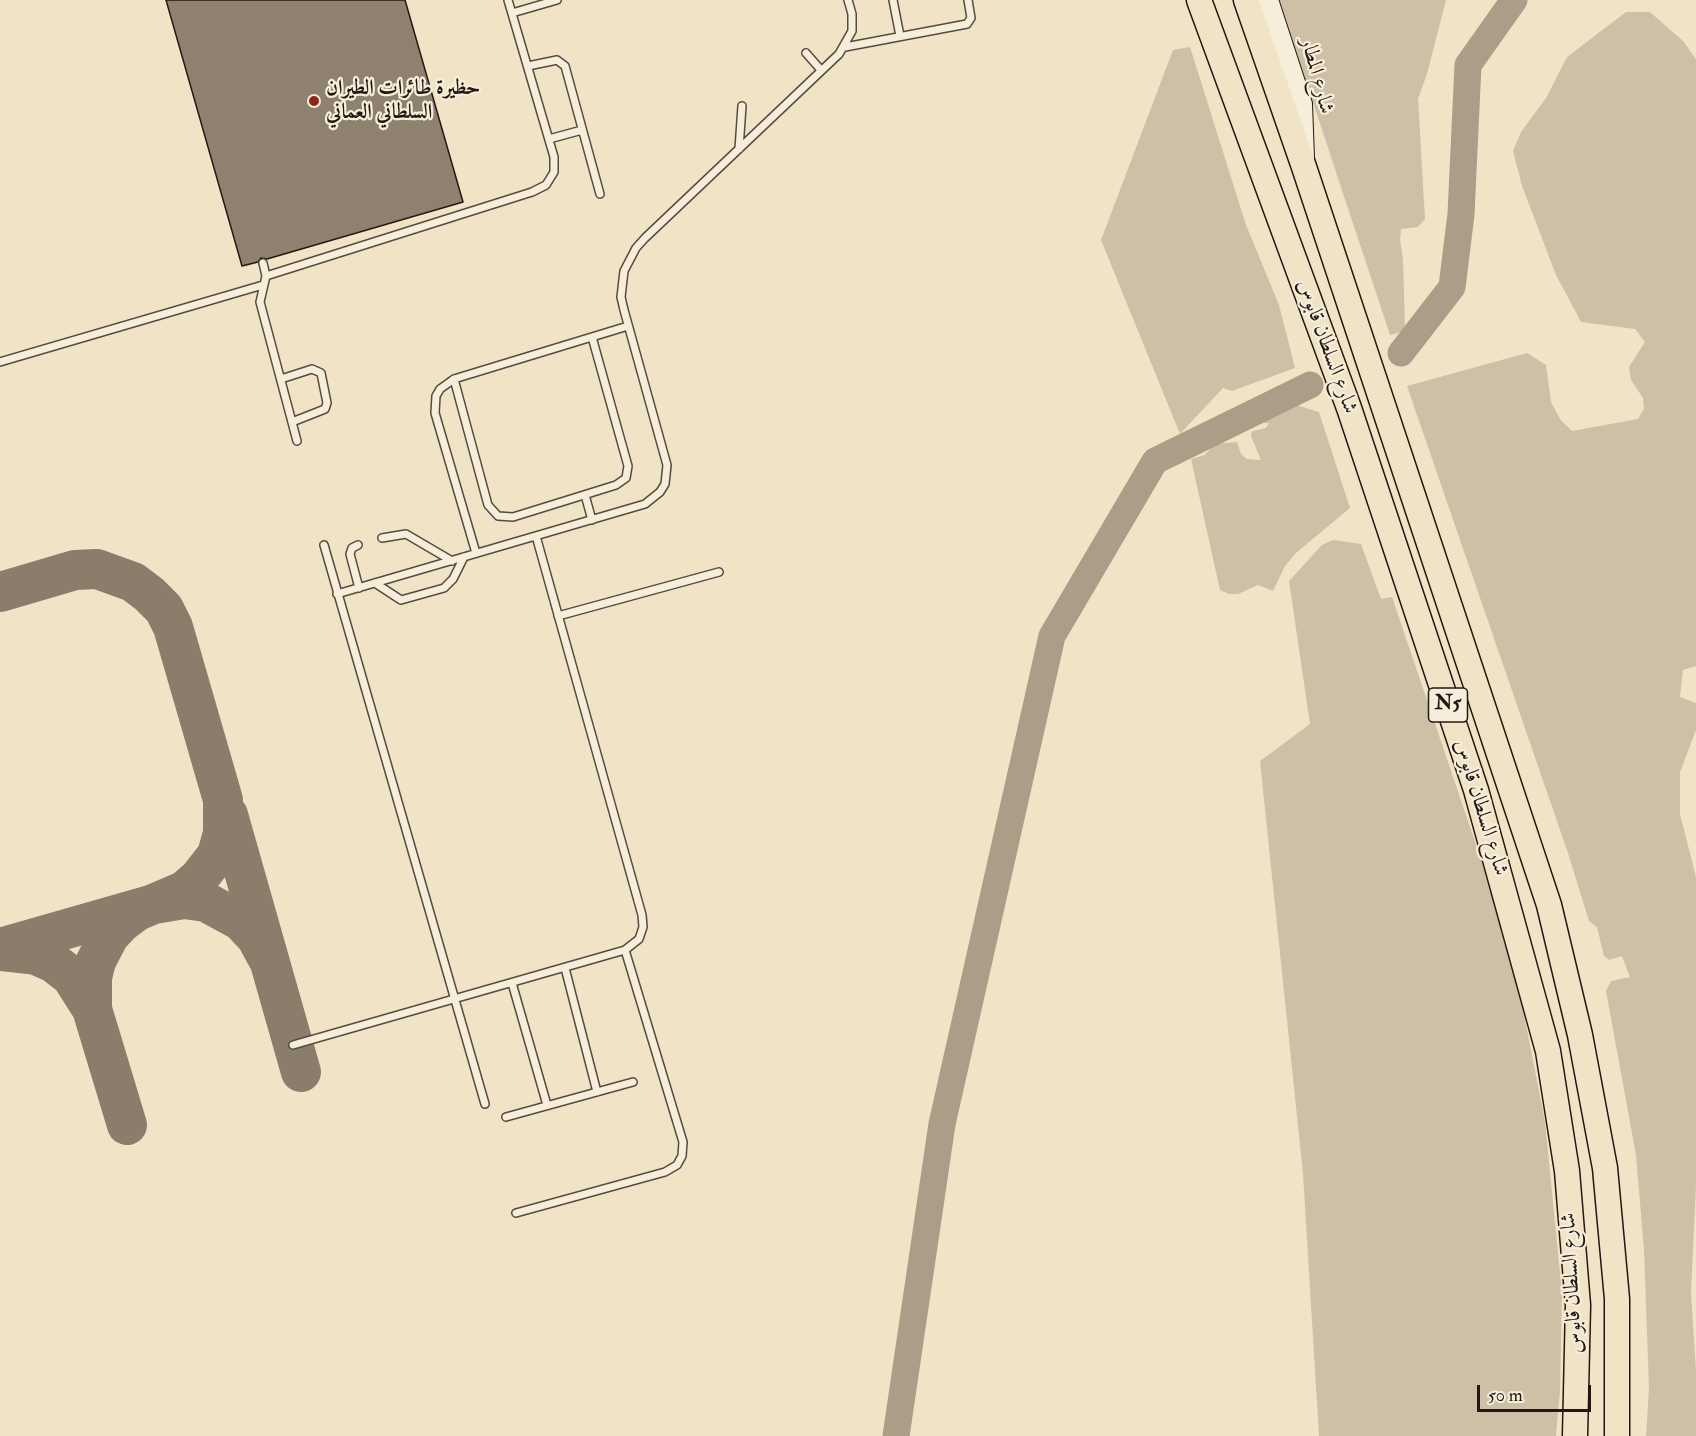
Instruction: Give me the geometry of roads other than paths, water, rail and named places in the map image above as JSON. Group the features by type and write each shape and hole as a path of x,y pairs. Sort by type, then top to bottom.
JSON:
{"highway":[{"name":"شارع السلطان قابوس","path":"1199,0 1353,419 1476,790 1548,1051 1567,1171 1578,1305 1575,1436"},
{"name":"شارع السلطان قابوس","path":"1246,0 1304,166 1549,905 1580,1035 1605,1168 1617,1299 1617,1436"}],"main road":[{"name":"شارع المطار","path":"1268,0 1302,104 1304,166"}],"lane":[{"path":"266,276 539,189 554,172 554,157 508,0"},
{"path":"512,13 557,0"},
{"path":"337,594 645,504 660,492 667,475 665,456 621,297 621,284 629,259 645,238 845,47 852,22 848,0"},
{"path":"893,0 900,36"},
{"path":"845,47 969,23 971,18 968,0"},
{"path":"806,53 821,70"},
{"path":"528,66 552,60 563,63 600,194"},
{"path":"739,149 742,106"},
{"path":"549,139 582,130"},
{"path":"263,263 266,276 260,302 297,441"},
{"path":"0,362 263,285"},
{"path":"476,553 435,413 436,396 440,389 454,379 628,326"},
{"path":"454,379 485,498 492,512 506,518 513,517 622,482 628,472 592,337"},
{"path":"280,379 312,369 321,373 327,403 325,409 292,422"},
{"path":"585,495 592,520"},
{"path":"382,538 406,534 452,561"},
{"path":"293,1045 626,950 639,939 643,921 536,536"},
{"path":"324,545 485,1104"},
{"path":"358,545 352,548 350,554 359,588"},
{"path":"375,583 400,600 444,588 453,579 464,557"},
{"path":"558,616 719,572"},
{"path":"516,1213 665,1172 674,1168 682,1156 683,1142 626,950"},
{"path":"566,968 597,1092"},
{"path":"512,983 547,1106"},
{"path":"506,1117 633,1082"}],"waterway":[{"path":"1401,353 1452,287 1461,214 1468,65 1514,0"},
{"path":"896,1436 942,1124 1052,636 1155,461 1310,385"}],"place":[{"name":"حظيرة طائرات الطيران السلطاني العماني","path":"314,101"}]}
